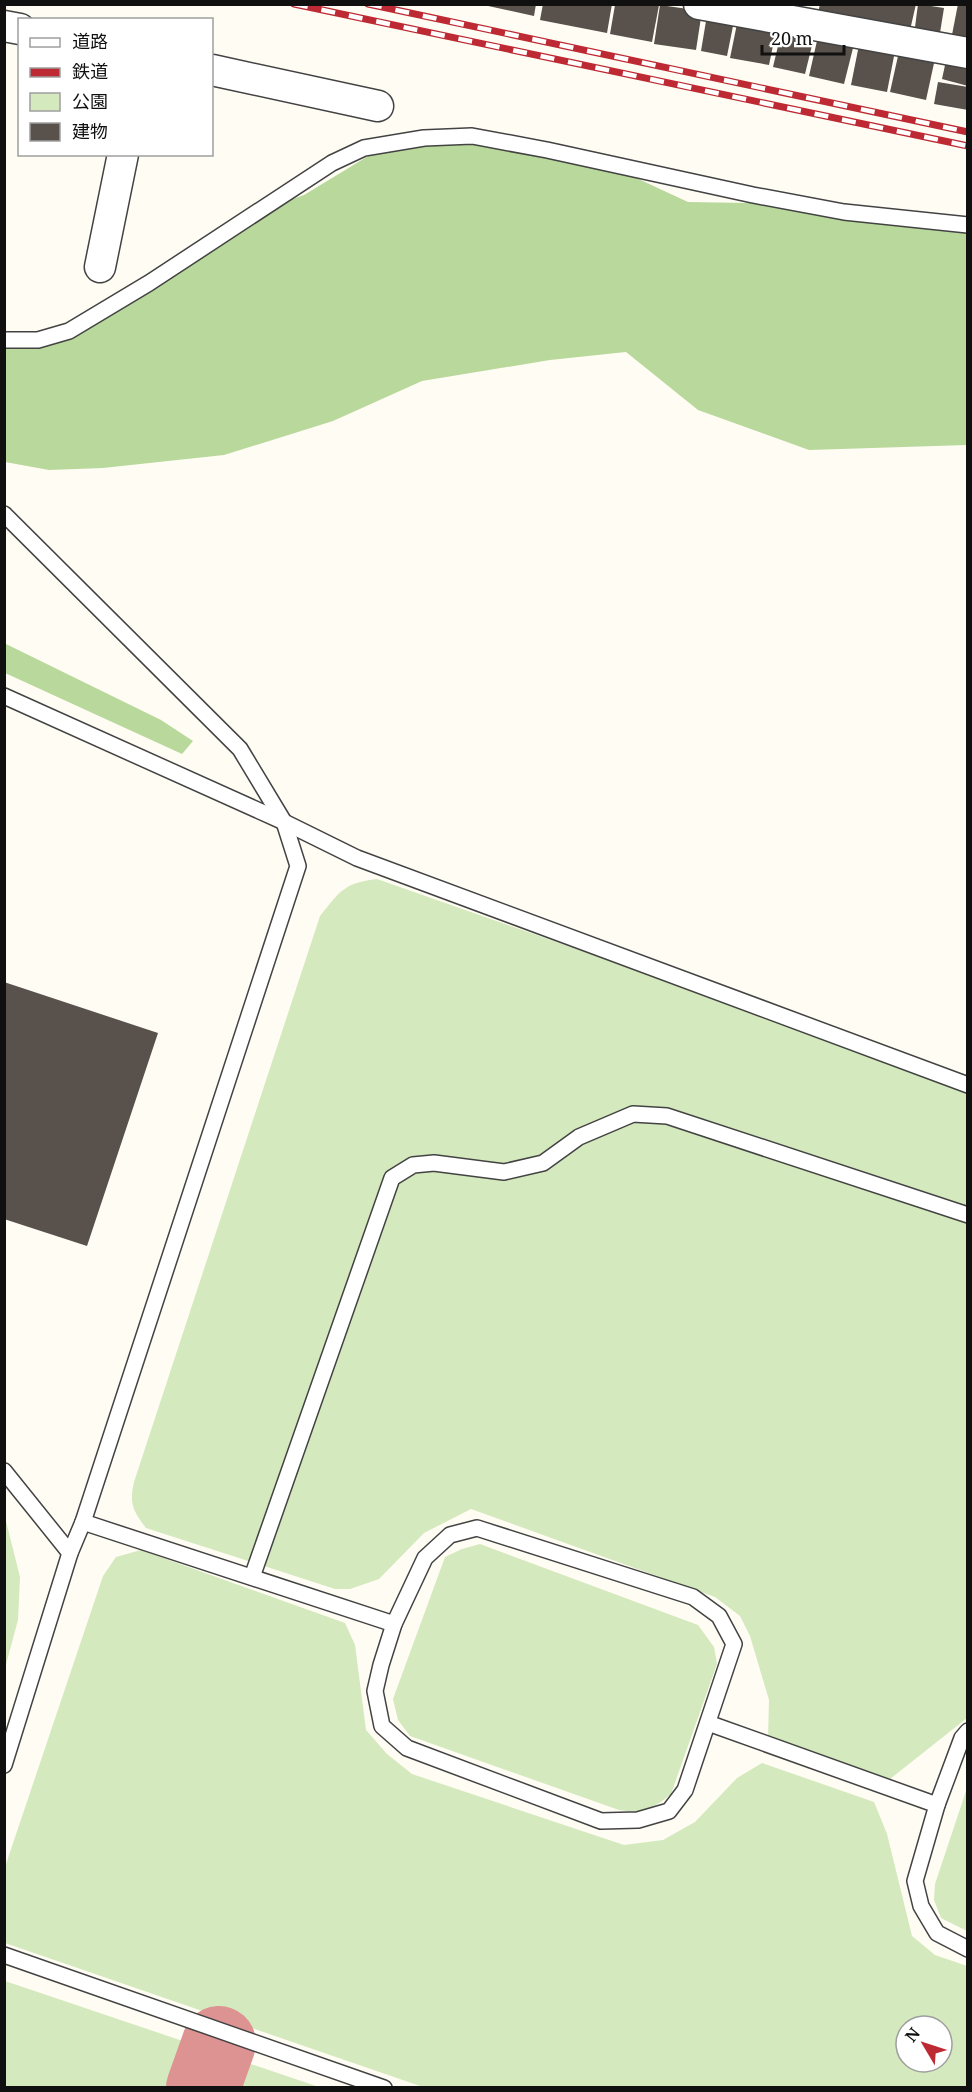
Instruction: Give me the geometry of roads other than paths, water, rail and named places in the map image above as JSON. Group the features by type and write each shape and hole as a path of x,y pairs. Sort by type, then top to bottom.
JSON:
{"street":[{"path":"699,4 814,15 968,53"},
{"path":"213,70 378,106"},
{"path":"100,267 123,156"}],"lane":[{"path":"4,340 38,340 69,331 157,278 332,163 364,148 424,138 472,136 844,212 968,225"},
{"path":"4,514 240,749 284,822 298,866 83,1522 70,1553 4,1765"},
{"path":"4,696 284,822 357,858 968,1085"},
{"path":"252,1577 392,1178 413,1165 434,1163 504,1172 543,1163 579,1137 633,1114 668,1116 968,1215"},
{"path":"4,1471 70,1553"},
{"path":"83,1522 394,1624"},
{"path":"477,1527 693,1597 719,1616 734,1644 685,1791 669,1811 638,1820 601,1821 407,1748 381,1726 375,1691 394,1624 425,1558 450,1534 477,1527"},
{"path":"708,1723 937,1805"},
{"path":"968,1731 962,1738 937,1805 915,1881 921,1906 937,1933 968,1949"},
{"path":"4,1955 384,2088"}],"railway":[{"path":"294,4 968,146"},
{"path":"368,4 968,132"}]}
